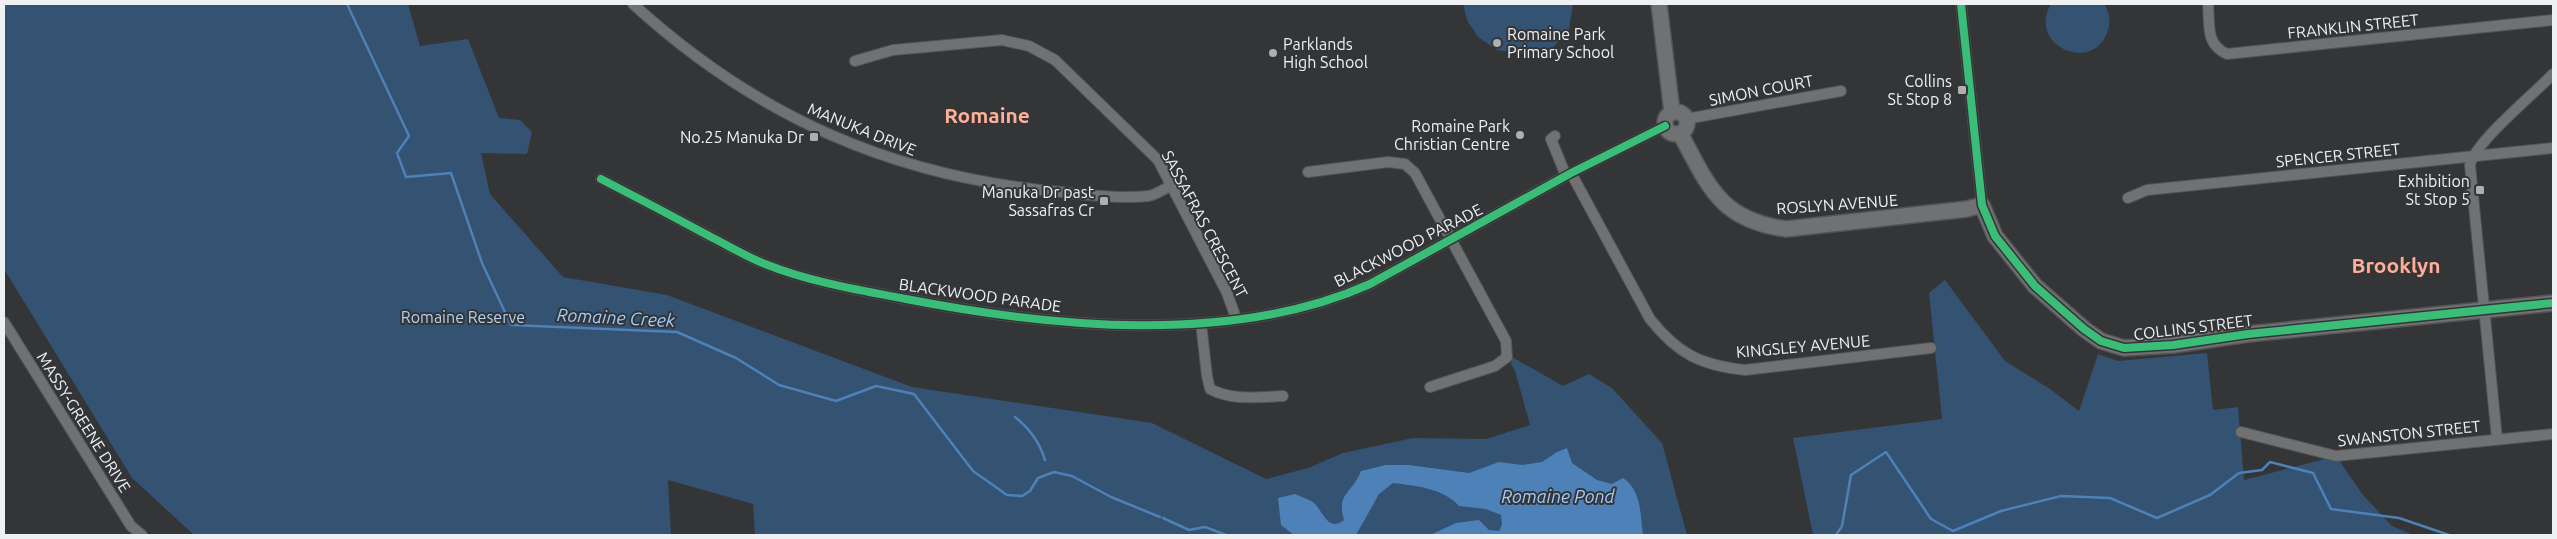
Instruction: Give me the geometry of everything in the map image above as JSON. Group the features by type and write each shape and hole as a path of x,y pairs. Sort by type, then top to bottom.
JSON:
{"street":[{"name":"MANUKA DRIVE","path":"633,4 684,49 784,113 837,139 907,165 1011,188 1078,194 1148,196 1172,185"},
{"path":"1659,4 1668,119 1672,134 1683,126"},
{"name":"COLLINS STREET","path":"1961,4 1982,205 1995,236 2035,286 2084,329 2102,341 2124,348 2173,345 2248,334 2553,303"},
{"name":"FRANKLIN STREET","path":"2208,4 2212,41 2216,49 2227,54 2553,20"},
{"name":"SASSAFRAS CRESCENT","path":"855,62 893,50 1002,40 1029,46 1055,60 1158,160 1227,293 1236,318"},
{"path":"2497,439 2470,165 2472,156 2553,74"},
{"name":"SIMON COURT","path":"1683,126 1840,91"},
{"name":"BLACKWOOD PARADE","path":"601,179 763,264 826,283 951,308 1029,319 1099,324 1201,322 1302,308 1341,297 1452,239 1668,119"},
{"name":"ROSLYN AVENUE","path":"1683,126 1708,183 1724,205 1744,219 1763,226 1786,229 1967,209 1982,205"},
{"name":"KINGSLEY AVENUE","path":"1555,136 1551,140 1552,146 1650,319 1665,338 1684,354 1717,367 1745,370 1931,348"},
{"name":"SPENCER STREET","path":"2128,198 2147,190 2553,148"},
{"path":"1308,172 1388,162 1405,164 1415,173 1506,342 1507,357 1495,366 1430,387"},
{"name":"MASSY-GREENE DRIVE","path":"4,322 131,526 142,535"},
{"path":"1201,322 1210,389 1223,396 1241,398 1283,396"},
{"name":"SWANSTON STREET","path":"2241,432 2336,456 2553,434"}],"green space":[{"name":"Romaine Reserve","path":"4,4 408,4 420,46 468,39 499,118 520,120 532,132 527,154 481,153 490,194 563,277 667,295 912,387 1152,423 1266,479 1308,468 1343,453 1413,438 1486,439 1530,425 1515,371 1511,364 1512,357 1563,386 1589,374 1612,388 1662,443 1687,535 755,535 753,504 668,480 671,535 194,535 132,478 4,269"},
{"path":"1463,4 1573,4 1569,29 1551,50 1522,54 1497,50 1478,37 1467,20"},
{"path":"2051,4 2104,4 2108,13 2109,23 2108,30 2101,44 2090,51 2077,53 2065,50 2054,42 2047,32 2046,19"},
{"path":"1945,280 2005,361 2050,389 2079,411 2098,354 2118,361 2207,353 2213,410 2238,407 2244,480 2336,456 2363,495 2392,526 2413,535 1813,535 1793,438 1942,419 1929,293"}],"water":[{"name":"Romaine Pond","path":"1567,448 1572,463 1597,480 1612,484 1623,478 1629,483 1637,496 1643,535 1430,535 1456,523 1479,520 1489,530 1499,531 1502,525 1501,515 1486,509 1459,506 1445,495 1429,489 1393,483 1379,494 1356,535 1294,535 1281,525 1278,498 1295,494 1314,503 1330,522 1334,524 1344,520 1342,511 1343,499 1361,471 1386,465 1409,465 1469,473 1499,462 1522,465 1542,462"}],"waterway":[{"name":"Romaine Creek","path":"347,4 409,136 397,153 406,177 451,173 482,263 511,325 677,332 736,358 779,385 836,401 876,386 914,394 973,471 1007,495 1022,496 1030,491 1038,478 1054,472 1072,476 1111,497 1160,517"},
{"path":"1015,417 1033,436 1045,460"},
{"name":"Romaine Creek","path":"1836,535 1842,526 1851,475 1886,452 1931,519 1953,531 2001,511 2061,496 2110,498 2157,518 2210,495 2239,473 2262,470 2270,462 2313,473 2331,509 2399,518 2449,535"},
{"name":"Romaine Creek","path":"1163,518 1189,530 1205,527 1226,535"}],"cycle path":[{"path":"1961,4 1982,205 1995,236 2035,286 2084,329 2101,341 2124,348 2173,345 2248,334 2553,303"},
{"path":"601,179 758,261 799,276 834,285 962,309 1020,317 1080,323 1140,325 1201,323 1260,316 1316,304 1370,284 1571,173 1665,126"}],"place":[{"name":"Romaine Park Primary School","path":"1497,43"},
{"name":"Parklands High School","path":"1273,53"},
{"name":"Collins St Stop 8","path":"1962,90"},
{"name":"Romaine Park Christian Centre","path":"1520,135"},
{"name":"No.25 Manuka Dr","path":"814,137"},
{"name":"Exhibition St Stop 5","path":"2480,190"},
{"name":"Manuka Dr past Sassafras Cr","path":"1104,201"}],"district":[{"name":"Romaine","path":"987,116"},
{"name":"Brooklyn","path":"2396,266"}]}
